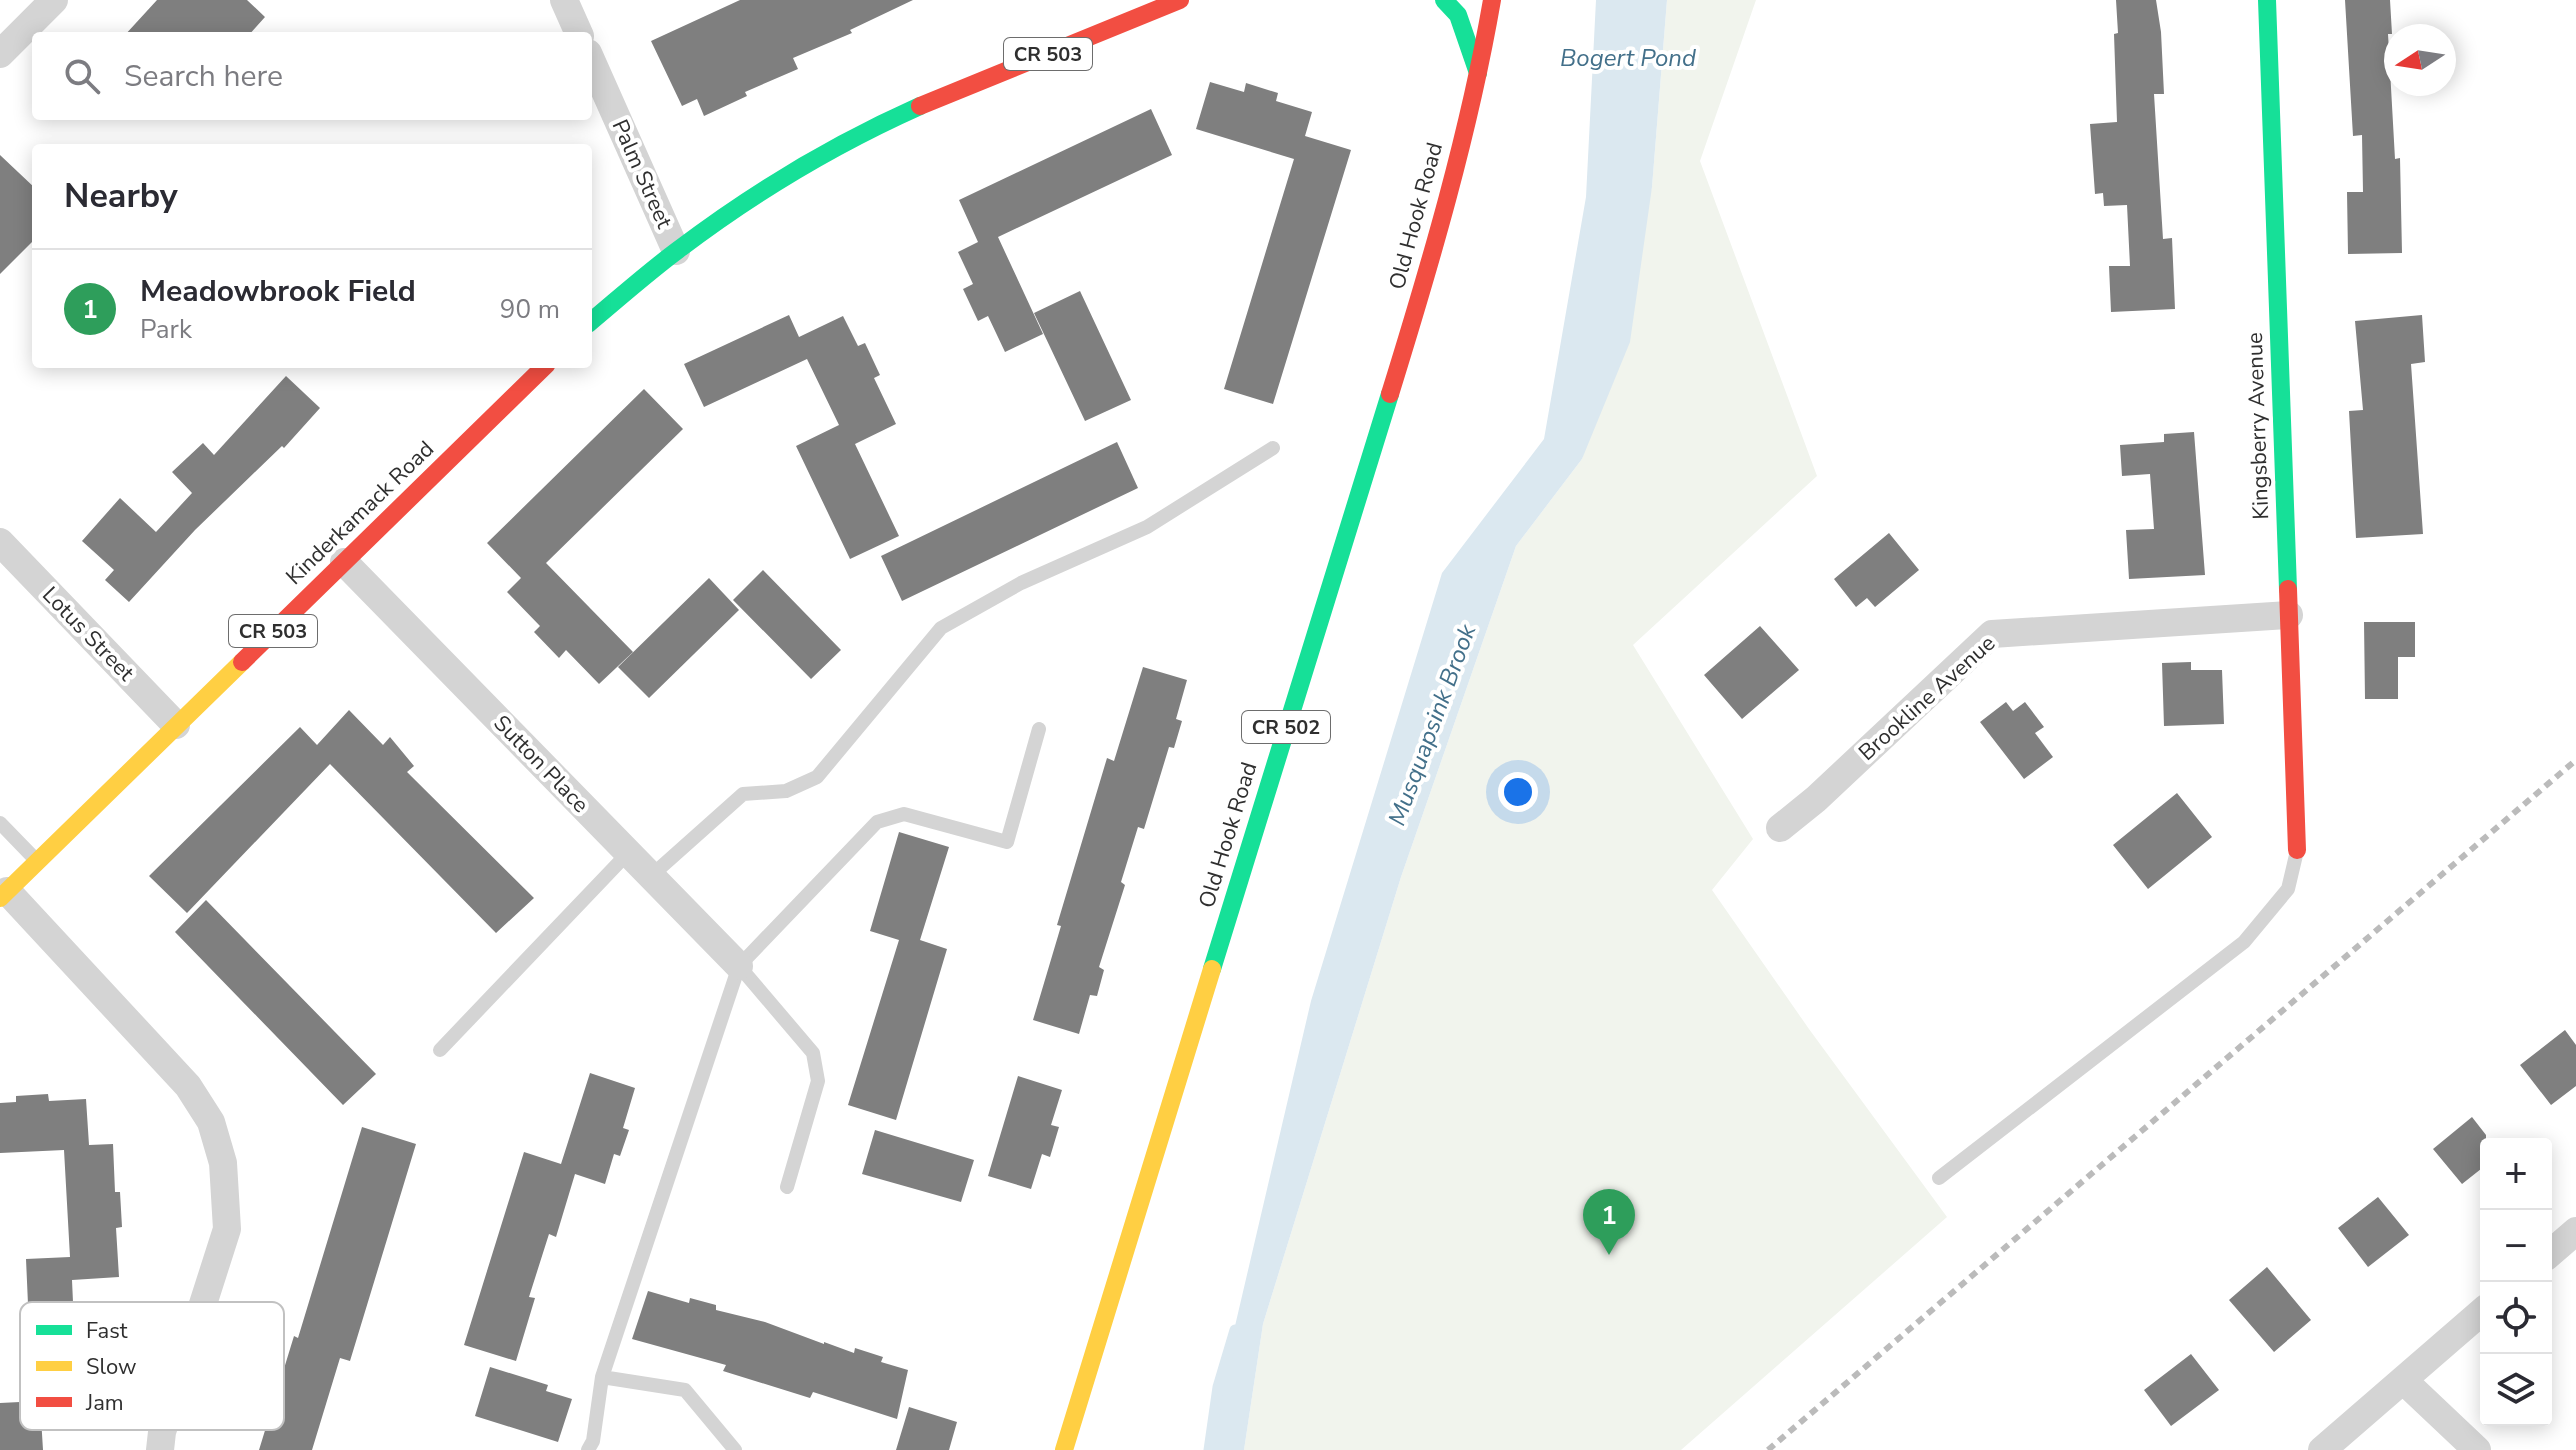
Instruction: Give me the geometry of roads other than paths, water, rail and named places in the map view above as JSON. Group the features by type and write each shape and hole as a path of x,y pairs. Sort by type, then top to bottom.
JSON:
{"main road":[{"name":"CR 503","path":"592,321 676,251 726,215 819,157 917,107 1180,0"},
{"path":"1444,0 1458,15 1479,76"},
{"name":"Old Hook Road","path":"1064,1450 1414,317 1479,76 1492,0"},
{"name":"Kingsberry Avenue","path":"2267,0 2297,850"},
{"name":"Kinderkamack Road","path":"3,895 543,368"}],"street":[{"path":"0,54 54,0"},
{"path":"564,0 578,32"},
{"name":"Palm Street","path":"592,62 676,251"},
{"name":"Lotus Street","path":"0,542 176,725"},
{"name":"Sutton Place","path":"344,562 739,966"},
{"name":"Brookline Avenue","path":"1780,828 1816,799 1992,634 2289,615"},
{"path":"3,895 188,1086 211,1122 223,1163 227,1229 204,1302"},
{"path":"2552,1252 2576,1231"},
{"path":"2322,1450 2480,1313"},
{"path":"2403,1380 2477,1450"},
{"path":"160,1450 163,1430"}],"lane":[{"path":"651,876 743,794 786,791 817,777 941,628 1021,583 1147,527 1273,448"},
{"path":"588,1450 593,1441 602,1377 630,1287 739,966 877,822 904,814 1007,842 1039,729"},
{"path":"0,823 37,862"},
{"path":"1939,1178 2244,942 2288,889 2297,850"},
{"path":"440,1050 628,853"},
{"path":"739,966 813,1053 818,1081 787,1187"},
{"path":"602,1377 685,1390 735,1450"}],"water":[{"name":"Bogert Pond","path":"1596,0 1667,0 1652,187 1630,342 1582,459 1516,546 1401,877 1263,1324 1244,1450 1206,1450 1311,1001 1442,573 1544,439 1586,197"}],"waterway":[{"name":"Musquapsink Brook","path":"1209,1450 1218,1387 1235,1330"}],"railway":[{"path":"1768,1450 2576,760"}],"place":[{"name":"Meadowbrook Field","path":"1609,1255"}]}
